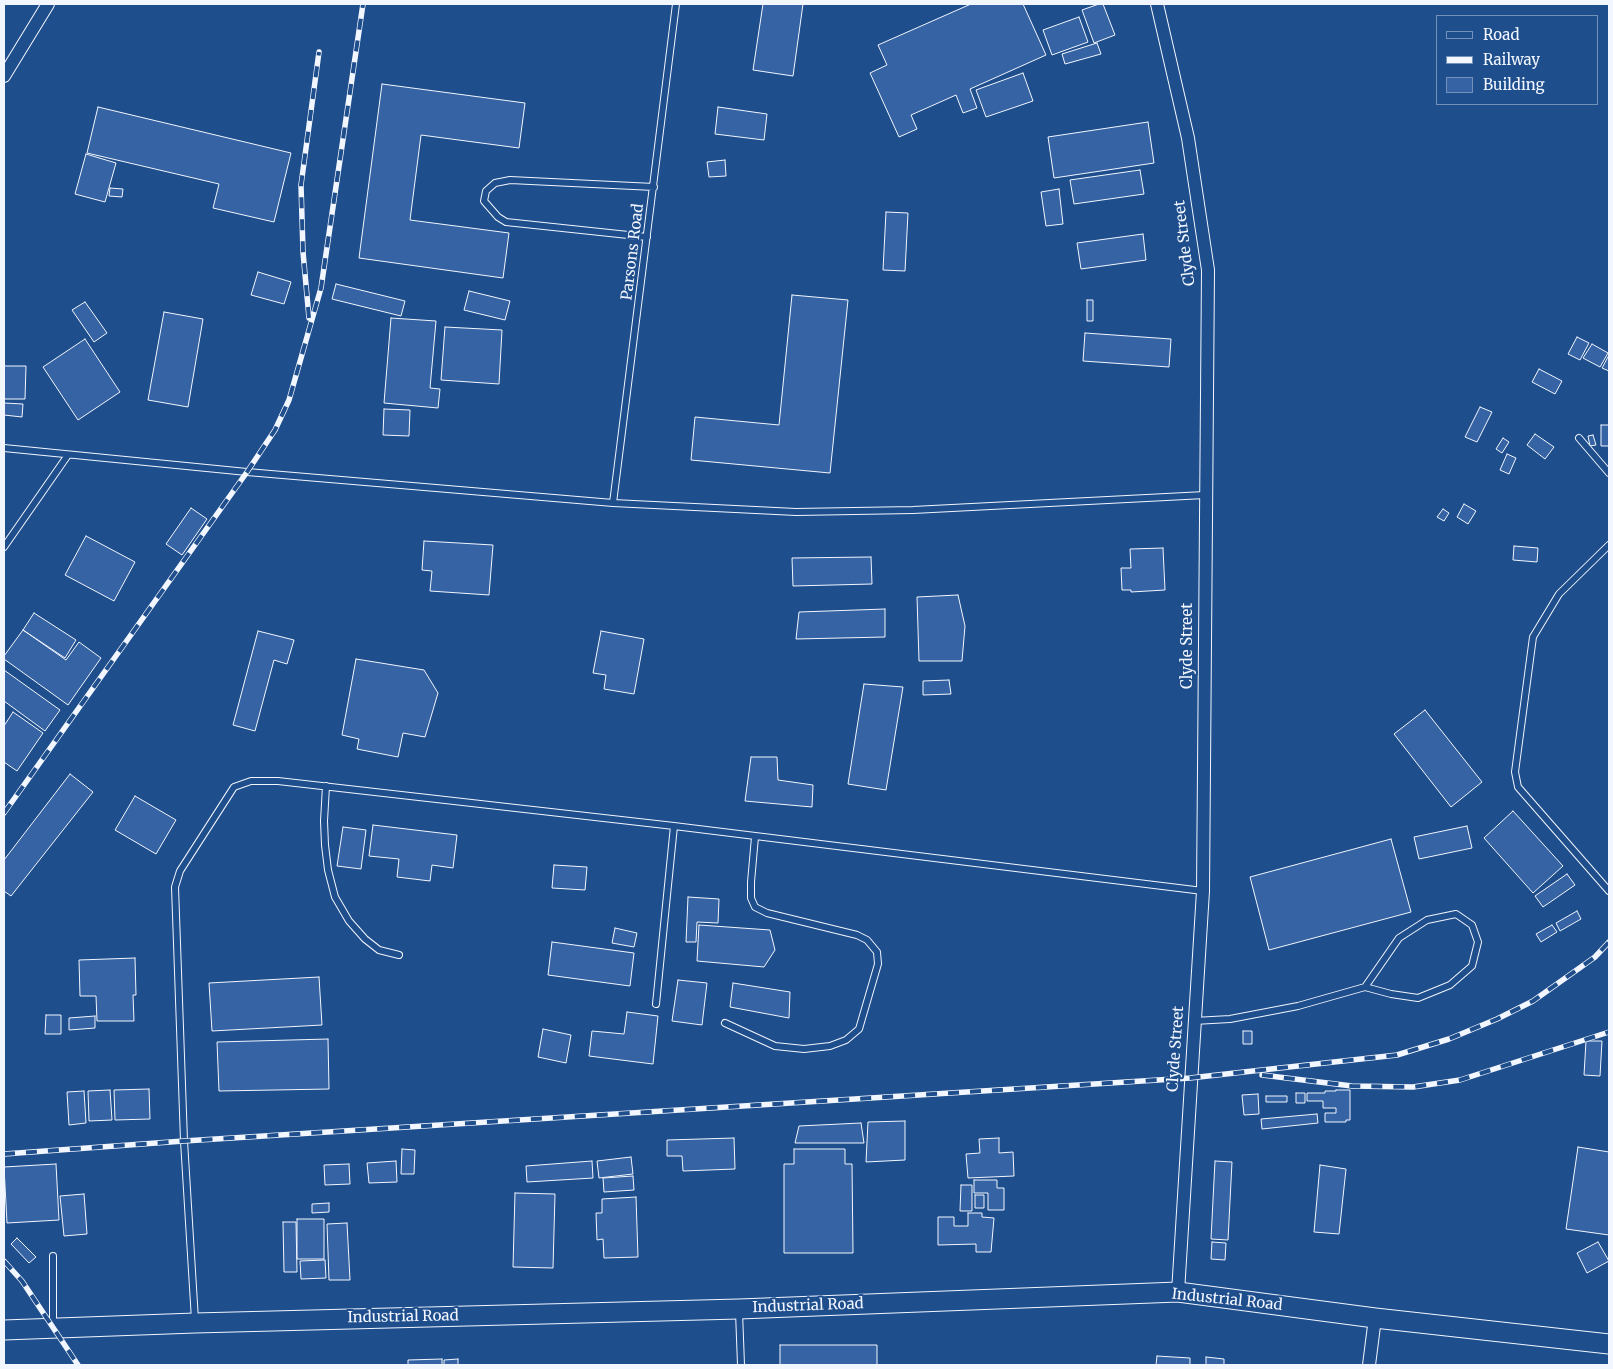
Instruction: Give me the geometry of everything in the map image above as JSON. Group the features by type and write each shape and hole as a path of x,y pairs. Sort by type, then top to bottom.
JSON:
{"street":[{"path":"4,76 48,4"},
{"name":"Clyde Street","path":"1157,4 1188,138 1208,270 1202,891 1178,1292"},
{"name":"Industrial Road","path":"4,1330 195,1323 739,1309 1178,1292 1375,1318 1609,1344"},
{"path":"1369,1365 1375,1318"}],"lane":[{"name":"Parsons Road","path":"613,503 676,4"},
{"path":"647,237 506,222 498,217 484,201 486,191 495,183 510,180 654,188"},
{"path":"1579,438 1609,474"},
{"path":"4,448 247,472 613,503 796,512 914,510 1205,495"},
{"path":"4,547 68,455"},
{"path":"1609,545 1559,594 1533,637 1516,772 1518,787 1609,890"},
{"path":"195,1323 184,1141 175,887 180,871 234,787 251,781 278,781 326,786 674,826 755,838 1202,891"},
{"path":"326,786 325,845 328,870 335,897 349,921 365,940 379,950 399,955"},
{"path":"656,1004 674,826"},
{"path":"724,1023 774,1046 804,1049 830,1046 846,1040 859,1029 878,964 877,952 867,940 857,935 767,914 755,907 751,898 751,882 755,838"},
{"path":"1194,1020 1230,1019 1298,1006 1365,987 1391,994 1418,998 1450,985 1472,966 1478,942 1472,925 1456,914 1427,920 1399,938 1365,987"},
{"path":"52,1256 53,1328"},
{"path":"739,1309 741,1365"}],"building":[{"path":"763,4 803,4 793,76 753,70"},
{"path":"971,4 1023,4 1046,55 970,89 977,108 963,113 956,95 911,115 917,129 899,137 870,73 887,65 878,45"},
{"path":"1103,4 1115,35 1094,43 1082,10"},
{"path":"1079,17 1088,42 1052,55 1043,30"},
{"path":"1097,43 1101,54 1065,64 1062,54"},
{"path":"1023,73 1033,101 986,117 976,90"},
{"path":"382,84 525,103 519,148 421,135 410,220 509,233 503,278 359,258"},
{"path":"98,107 291,153 274,222 213,208 219,184 87,153"},
{"path":"718,107 767,114 764,140 715,134"},
{"path":"1148,122 1154,163 1054,178 1048,137"},
{"path":"86,154 116,163 105,202 75,194"},
{"path":"725,160 726,176 709,177 707,162"},
{"path":"1140,170 1144,194 1074,204 1070,180"},
{"path":"110,188 123,189 122,197 109,196"},
{"path":"1059,189 1063,224 1046,226 1041,192"},
{"path":"886,212 908,213 905,271 883,270"},
{"path":"1143,234 1146,260 1081,269 1077,243"},
{"path":"258,272 291,282 284,304 251,295"},
{"path":"336,284 405,301 401,316 332,299"},
{"path":"469,291 510,301 505,320 464,310"},
{"path":"792,295 848,300 830,473 691,460 695,417 779,425"},
{"path":"1087,300 1093,300 1093,321 1087,321"},
{"path":"85,302 107,333 94,342 72,310"},
{"path":"164,312 203,319 188,407 148,400"},
{"path":"391,318 436,321 430,388 440,389 438,408 384,403"},
{"path":"445,327 502,330 499,384 441,380"},
{"path":"1085,333 1171,339 1169,367 1083,361"},
{"path":"1577,337 1589,343 1580,360 1568,354"},
{"path":"85,339 120,392 78,420 43,367"},
{"path":"1592,344 1608,353 1600,367 1583,358"},
{"path":"1609,355 1609,371 1602,368"},
{"path":"4,366 26,366 25,399 4,399"},
{"path":"1539,369 1562,381 1555,394 1532,382"},
{"path":"4,403 23,404 22,417 4,415"},
{"path":"1480,407 1492,412 1477,442 1465,437"},
{"path":"384,409 410,410 409,436 383,435"},
{"path":"1601,425 1609,425 1609,446 1601,446"},
{"path":"1535,434 1554,447 1545,459 1527,445"},
{"path":"1593,435 1596,445 1590,446 1588,436"},
{"path":"1503,438 1509,442 1502,453 1496,449"},
{"path":"1507,454 1516,458 1509,474 1500,470"},
{"path":"1464,504 1476,511 1468,524 1457,517"},
{"path":"191,508 207,519 182,555 166,544"},
{"path":"1443,509 1449,513 1444,521 1437,517"},
{"path":"86,536 135,562 114,601 65,575"},
{"path":"424,541 493,545 489,595 430,591 432,571 422,570"},
{"path":"1514,546 1538,548 1537,562 1513,560"},
{"path":"1163,548 1165,590 1131,592 1131,590 1122,590 1121,568 1131,568 1130,549"},
{"path":"871,557 872,584 793,586 792,558"},
{"path":"958,595 965,626 962,661 919,661 917,597"},
{"path":"885,609 885,637 796,639 799,612"},
{"path":"34,613 76,640 65,658 23,630"},
{"path":"23,630 66,660 79,642 101,658 68,705 4,659 4,656"},
{"path":"258,631 294,640 287,664 274,660 255,731 233,725"},
{"path":"601,631 644,639 634,694 604,689 606,675 593,673"},
{"path":"356,659 424,670 438,693 425,737 403,733 398,757 357,749 359,739 342,735"},
{"path":"4,670 60,710 45,731 4,701"},
{"path":"949,680 951,694 923,695 923,681"},
{"path":"864,684 903,687 886,790 848,784"},
{"path":"1425,710 1482,782 1451,807 1394,734"},
{"path":"13,712 43,733 17,771 4,762 4,726"},
{"path":"751,757 777,757 778,780 813,785 812,807 745,801"},
{"path":"70,774 93,792 11,896 4,891 4,860"},
{"path":"135,796 176,820 156,854 115,830"},
{"path":"1513,811 1563,866 1533,893 1484,838"},
{"path":"373,825 457,835 453,868 432,865 430,881 397,877 399,859 369,856"},
{"path":"1467,826 1472,848 1419,859 1414,837"},
{"path":"343,827 366,830 361,869 337,866"},
{"path":"1391,839 1411,912 1269,950 1250,877"},
{"path":"554,865 587,867 585,890 552,888"},
{"path":"1567,874 1575,885 1543,907 1535,896"},
{"path":"688,897 719,899 718,923 697,922 696,942 686,942"},
{"path":"1577,911 1581,919 1560,931 1556,923"},
{"path":"699,925 770,930 775,950 764,967 697,961"},
{"path":"1552,925 1557,932 1541,942 1536,934"},
{"path":"615,928 637,933 634,947 612,943"},
{"path":"552,942 634,953 630,986 548,975"},
{"path":"135,958 136,995 133,995 134,1021 97,1021 96,996 80,996 79,960"},
{"path":"319,977 322,1025 212,1031 209,983"},
{"path":"678,980 707,983 702,1025 672,1021"},
{"path":"733,983 790,992 789,1018 730,1007"},
{"path":"627,1012 658,1016 653,1064 589,1056 592,1031 624,1034"},
{"path":"46,1015 61,1015 61,1034 45,1034"},
{"path":"95,1016 95,1028 69,1030 69,1018"},
{"path":"543,1029 571,1035 566,1063 538,1057"},
{"path":"1243,1031 1252,1031 1252,1044 1243,1044"},
{"path":"328,1039 329,1089 219,1091 217,1042"},
{"path":"1586,1041 1602,1041 1600,1076 1584,1075"},
{"path":"149,1089 150,1119 115,1120 114,1090"},
{"path":"110,1090 112,1120 89,1121 88,1091"},
{"path":"1350,1090 1350,1120 1346,1120 1346,1122 1325,1122 1325,1113 1336,1113 1336,1108 1323,1108 1323,1101 1307,1101 1307,1093 1325,1093 1325,1091"},
{"path":"84,1091 86,1123 69,1125 67,1092"},
{"path":"1296,1093 1305,1093 1305,1103 1296,1103"},
{"path":"1258,1094 1259,1114 1244,1115 1242,1095"},
{"path":"1266,1096 1287,1096 1287,1102 1266,1102"},
{"path":"1317,1114 1318,1123 1262,1129 1261,1119"},
{"path":"905,1121 905,1160 866,1162 868,1122"},
{"path":"861,1123 864,1143 795,1143 799,1126"},
{"path":"734,1138 735,1169 683,1171 682,1156 667,1156 667,1140"},
{"path":"999,1138 999,1153 1013,1152 1014,1176 968,1178 966,1154 980,1153 979,1139"},
{"path":"1578,1147 1609,1152 1609,1235 1566,1229"},
{"path":"402,1149 415,1150 414,1174 401,1174"},
{"path":"794,1149 845,1149 845,1164 852,1164 853,1253 784,1253 784,1164 794,1164"},
{"path":"631,1157 633,1174 599,1178 597,1161"},
{"path":"396,1161 397,1182 369,1183 367,1163"},
{"path":"592,1161 593,1178 527,1182 526,1166"},
{"path":"1215,1161 1232,1162 1228,1240 1211,1239"},
{"path":"56,1164 59,1220 7,1223 4,1167"},
{"path":"349,1164 350,1184 325,1185 324,1165"},
{"path":"1320,1165 1346,1169 1339,1234 1314,1232"},
{"path":"633,1176 634,1190 604,1192 603,1178"},
{"path":"974,1180 997,1180 997,1188 1004,1188 1004,1210 988,1210 988,1193 974,1193"},
{"path":"961,1185 972,1185 972,1211 960,1211"},
{"path":"515,1193 555,1194 553,1268 513,1267"},
{"path":"84,1194 87,1234 64,1236 60,1196"},
{"path":"975,1195 984,1195 984,1208 975,1208"},
{"path":"636,1197 638,1257 604,1258 603,1239 597,1240 596,1213 602,1213 602,1199"},
{"path":"329,1203 329,1212 312,1213 312,1204"},
{"path":"968,1213 982,1213 982,1217 994,1218 991,1252 976,1252 976,1244 938,1245 938,1217 954,1217 954,1226 968,1226"},
{"path":"297,1219 324,1219 324,1259 297,1259"},
{"path":"283,1222 296,1222 297,1272 284,1272"},
{"path":"347,1223 350,1280 329,1280 327,1224"},
{"path":"17,1238 36,1257 29,1263 11,1244"},
{"path":"1212,1242 1226,1243 1225,1260 1211,1259"},
{"path":"1598,1242 1609,1261 1587,1273 1577,1253"},
{"path":"325,1260 326,1278 301,1279 300,1261"},
{"path":"780,1345 877,1345 877,1365 780,1365"},
{"path":"1157,1356 1190,1358 1190,1365 1156,1365"},
{"path":"1206,1357 1224,1359 1224,1365 1206,1365"},
{"path":"442,1359 442,1365 408,1365 408,1360"},
{"path":"458,1359 458,1365 444,1365 444,1360"}],"railway":[{"path":"4,813 247,472 275,430 289,400 321,288 363,4"},
{"path":"309,318 303,252 301,185 319,52"},
{"path":"4,1154 1190,1078 1397,1055 1449,1039 1497,1019 1533,1001 1595,957 1609,942"},
{"path":"1262,1075 1352,1086 1413,1087 1460,1080 1609,1032"},
{"path":"4,1261 22,1281 78,1365"}]}
